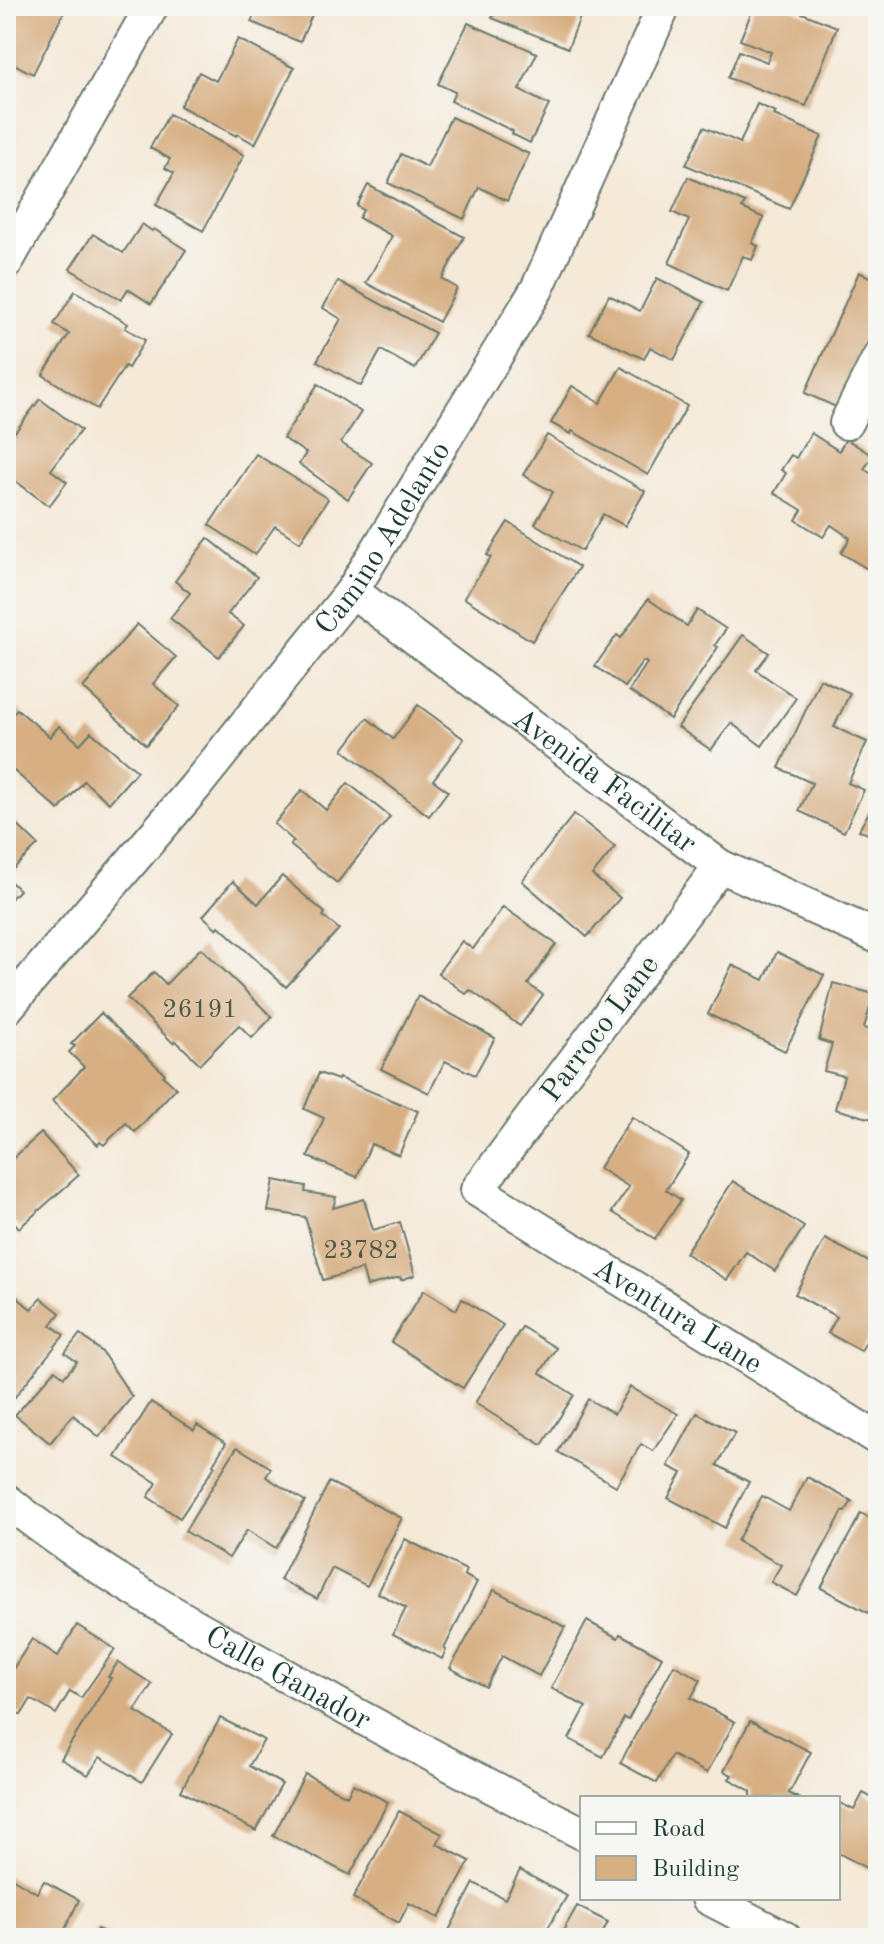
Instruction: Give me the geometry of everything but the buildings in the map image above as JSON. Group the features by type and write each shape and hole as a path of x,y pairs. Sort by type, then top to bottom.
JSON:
{"street":[{"path":"6,263 152,6"},
{"name":"Camino Adelanto","path":"6,1009 195,787 352,591 537,289 664,6"},
{"path":"846,423 878,359"},
{"name":"Avenida Facilitar","path":"352,591 720,866 878,937"},
{"name":"Parroco Lane","path":"477,1190 720,866"},
{"name":"Aventura Lane","path":"477,1190 878,1439"},
{"name":"Calle Ganador","path":"6,1500 177,1616 449,1766 580,1832"},
{"path":"712,1900 785,1938"}]}
